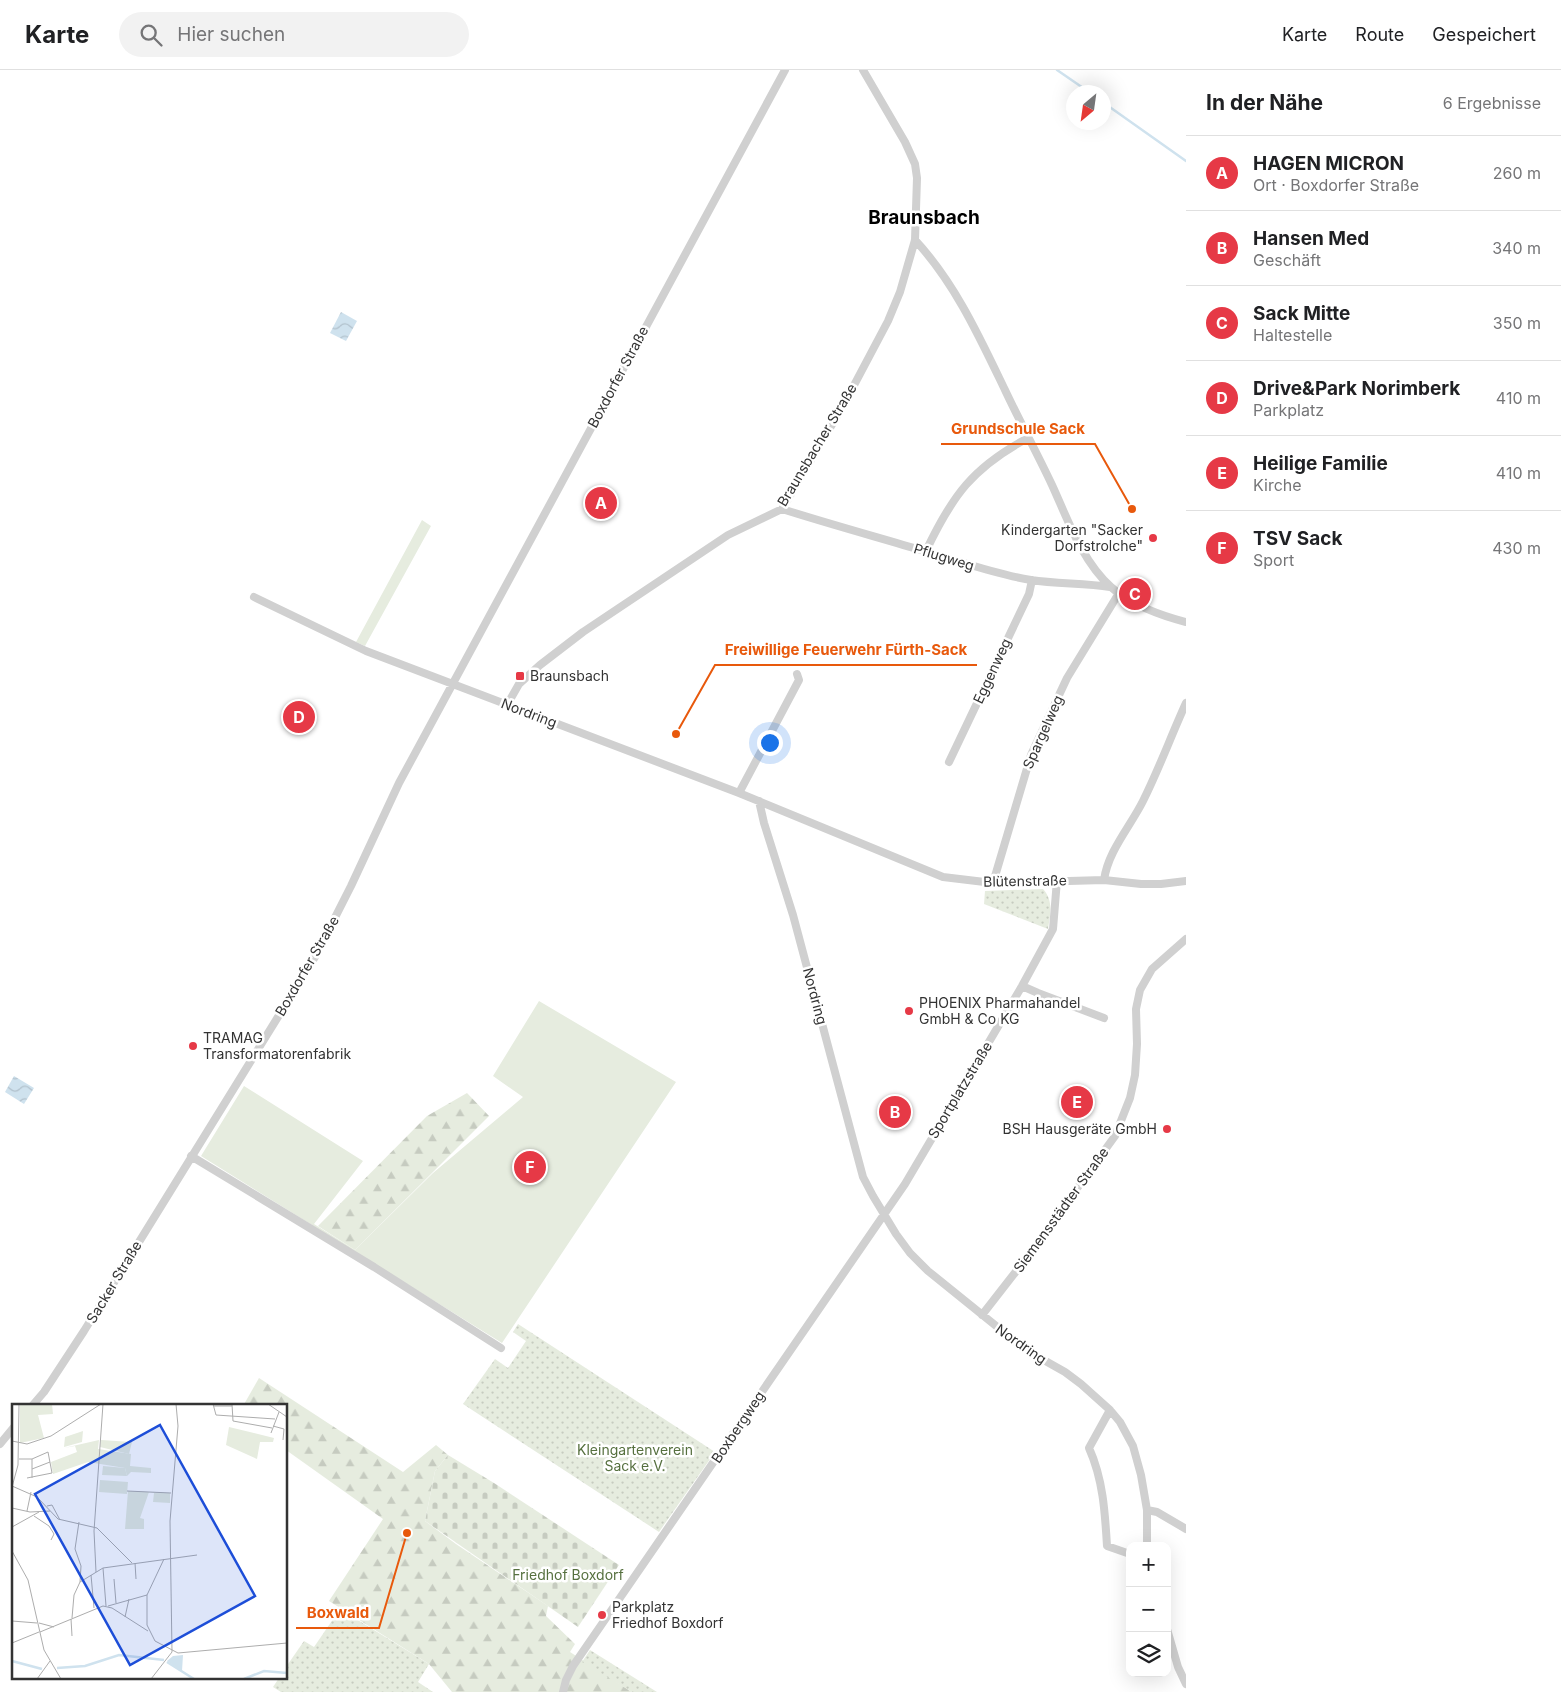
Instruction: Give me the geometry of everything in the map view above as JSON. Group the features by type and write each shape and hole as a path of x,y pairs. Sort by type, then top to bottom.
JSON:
{"street":[{"name":"Boxdorfer Straße","path":"191,1156 315,957 351,886 399,783 785,70"},
{"name":"Braunsbacher Straße","path":"507,704 519,684 540,665 583,632 728,535 782,509 843,406 885,328 900,292 915,240 917,178 915,164 905,142 863,70"},
{"path":"915,240 928,254 980,336 1084,553 1110,586 1119,593 1141,606 1186,622"},
{"path":"926,551 945,511 959,492 994,458 1028,438"},
{"name":"Pflugweg","path":"782,509 836,527 926,551 974,567 1032,580 1110,586"},
{"name":"Eggenweg","path":"949,762 1028,594 1032,580"},
{"name":"Spargelweg","path":"993,883 1034,749 1067,678 1119,593"},
{"path":"254,597 366,651 452,684"},
{"path":"739,793 799,680 797,674"},
{"name":"Nordring","path":"452,684 760,801 764,823 793,915 863,1177 896,1234 910,1253 928,1271 1026,1350 1065,1372 1081,1384 1110,1410 1120,1422 1133,1446 1141,1475 1147,1510 1147,1542"},
{"path":"1104,880 1106,866 1157,774 1186,703"},
{"name":"Blütenstraße","path":"760,801 943,877 993,883 1104,880 1161,884 1186,881"},
{"name":"Sportplatzstraße","path":"884,1213 905,1184 1022,986 1053,929 1057,880"},
{"name":"Siemensstädter Straße","path":"982,1315 1028,1256 1115,1136 1130,1098 1135,1075 1137,1044 1135,1023 1140,990 1152,969 1186,939"},
{"path":"1022,986 1038,994 1104,1018"},
{"path":"191,1156 374,1267 501,1348"},
{"name":"Sacker Straße","path":"34,1404 44,1392 84,1331 191,1156"},
{"name":"Boxbergweg","path":"563,1692 566,1680 573,1666 884,1213"},
{"path":"1110,1410 1089,1448 1097,1467 1104,1503 1107,1546 1126,1553"},
{"path":"0,1444 12,1429"},
{"path":"1147,1510 1157,1512 1186,1529"},
{"path":"1168,1632 1178,1667 1186,1684"}],"green space":[{"path":"422,520 431,526 365,646 356,642"},
{"path":"1043,889 1050,903 1048,929 984,904 985,891"},
{"path":"539,1001 676,1082 502,1343 201,1156 244,1086 363,1161 314,1224 355,1250 433,1173 523,1097 493,1076"},
{"path":"467,1093 489,1116 355,1250 318,1226 427,1116"},
{"name":"Kleingartenverein Sack e.V.","path":"518,1324 715,1452 659,1532 463,1404 495,1359 508,1368 526,1341 513,1332"},
{"path":"259,1378 403,1472 436,1445 448,1455 435,1471 425,1521 548,1606 546,1616 575,1644 570,1652 632,1692 452,1692 429,1664 329,1601 383,1519 288,1451 288,1404 244,1404"},
{"name":"Friedhof Boxdorf","path":"448,1455 619,1565 578,1627 425,1521 435,1471"},
{"path":"340,1609 429,1664 418,1682 433,1692 281,1692 273,1687 278,1680 288,1680 288,1664 304,1641 314,1647"},
{"path":"590,1650 657,1692 632,1692 582,1662"}],"water":[{"path":"341,312 357,321 346,341 330,333"},
{"path":"14,1076 34,1088 24,1104 5,1092"}],"waterway":[{"path":"1057,70 1079,85"},
{"path":"1111,108 1186,161"}],"place":[{"name":"HAGEN MICRON","path":"601,503"},
{"name":"Grundschule Sack","path":"1132,509"},
{"name":"Kindergarten \"Sacker Dorfstrolche\"","path":"1153,538"},
{"name":"Sack Mitte","path":"1135,594"},
{"name":"Braunsbach","path":"520,676"},
{"name":"Drive&Park Norimberk","path":"299,717"},
{"name":"Freiwillige Feuerwehr Fürth-Sack","path":"676,734"},
{"name":"PHOENIX Pharmahandel GmbH & Co KG","path":"909,1011"},
{"name":"TRAMAG Transformatorenfabrik","path":"193,1046"},
{"name":"Heilige Familie","path":"1077,1102"},
{"name":"Hansen Med","path":"895,1112"},
{"name":"BSH Hausgeräte GmbH","path":"1167,1129"},
{"name":"TSV Sack","path":"530,1167"},
{"name":"Boxwald","path":"407,1533"},
{"name":"Parkplatz Friedhof Boxdorf","path":"602,1615"}],"district":[{"name":"Braunsbach","path":"924,217"}]}
